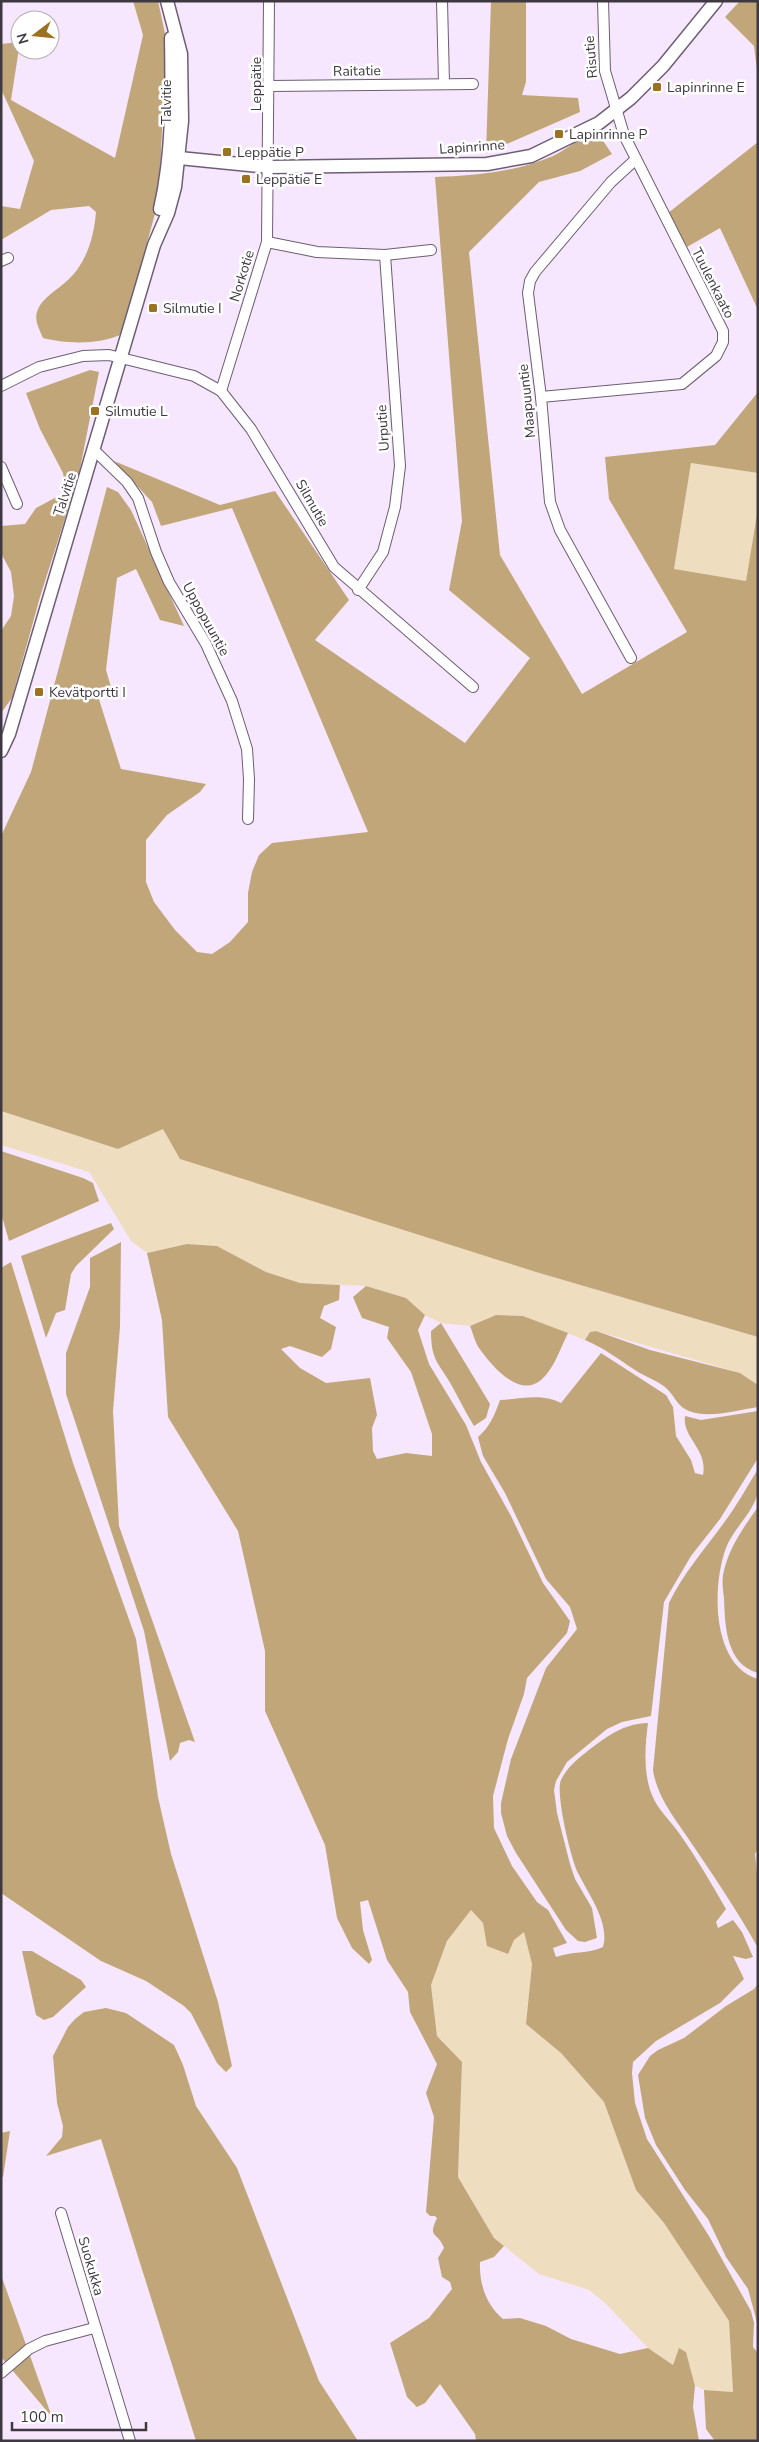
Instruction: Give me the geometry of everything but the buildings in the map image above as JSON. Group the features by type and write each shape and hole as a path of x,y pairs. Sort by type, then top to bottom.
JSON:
{"street":[{"name":"Talvitie","path":"2,750 9,734 58,565 95,451 154,245 168,213 175,187 171,15 167,1"},
{"name":"Leppätie","path":"269,1 270,166"},
{"path":"442,1 444,83"},
{"name":"Risutie","path":"603,1 605,71 616,110"},
{"name":"Lapinrinne","path":"174,157 270,166 494,163 531,156 599,123 616,110 663,66 714,2"},
{"name":"Raitatie","path":"270,86 473,84"},
{"name":"Tuulenkaato","path":"541,397 682,384 716,356 722,342 723,331 635,160 616,110"},
{"name":"Maapuuntie","path":"631,658 560,530 552,509 541,397 528,305 530,281 535,272 611,182 635,160"},
{"name":"Norkotie","path":"221,391 267,242 270,166"},
{"path":"267,242 317,252 385,255 431,250"},
{"name":"Urputie","path":"358,590 383,552 395,508 400,466 385,255"},
{"name":"Silmutie","path":"1,386 39,367 65,360 100,355 121,357 194,376 221,391 265,452 334,568 473,688"},
{"name":"Uppopuuntie","path":"95,451 128,482 138,498 156,552 169,582 206,644 232,701 247,749 249,779 248,820"},
{"path":"1,467 17,504"},
{"name":"Suokukka","path":"61,2213 94,2328 130,2441"},
{"path":"1,2373 29,2350 45,2341 94,2328"}],"shaded area":[{"path":"133,1 158,1 166,38 159,199 122,334 93,342 43,338 36,319 39,307 81,265 91,239 96,212 89,206 51,210 1,240 1,206 20,209 34,161 1,89 1,44 10,43 10,60 17,60 11,100 115,158 143,35"},
{"path":"491,1 526,1 526,82 522,95 578,98 580,112 486,153"},
{"path":"740,1 758,1 758,78 754,46 725,17"},
{"path":"595,129 612,154 580,171 539,182 469,252 500,555 582,694 687,632 609,499 605,457 715,445 758,392 758,473 691,463 674,569 746,581 758,508 758,1337 536,1272 180,1159 163,1129 118,1149 1,1111 1,836 31,772 107,487 118,492 131,510 184,626 160,620 136,569 117,578 106,670 111,687 97,693 121,769 206,784 200,792 167,815 146,840 146,882 154,902 175,930 197,952 212,954 230,942 248,922 248,893 252,872 259,855 272,843 368,832 232,508 161,526 152,502 114,461 220,505 275,491 349,600 315,640 465,743 530,658 449,590 462,521 435,177 465,176 524,166 553,156"},
{"path":"758,142 758,310 720,228 687,247 668,213"},
{"path":"90,370 99,372 79,474 40,597 12,698 1,713 1,631 11,616 14,596 11,572 1,553 1,526 25,524 36,508 66,492 63,473 40,429 26,393"},
{"path":"691,463 758,473 758,508 746,581 674,570"},
{"path":"1,1111 118,1149 163,1128 536,1272 758,1337 758,1385 740,1373 596,1331 590,1332 585,1340 523,1316 496,1315 470,1326 441,1323 425,1315 406,1298 366,1286 300,1283 266,1272 217,1246 187,1244 147,1253 131,1241 89,1172 1,1145"},
{"path":"1,1151 93,1183 99,1201 9,1241 1,1213"},
{"path":"111,1223 114,1229 76,1266 71,1274 65,1310 56,1313 46,1338 21,1256"},
{"path":"121,1242 120,1327 113,1411 119,1526 195,1742 189,1740 180,1743 178,1752 170,1761 144,1631 66,1394 66,1353 90,1287 90,1258"},
{"path":"187,1244 217,1246 266,1272 300,1283 340,1285 339,1300 324,1306 320,1318 336,1327 331,1349 322,1357 290,1346 281,1349 300,1368 326,1383 370,1378 377,1415 372,1428 373,1451 377,1459 406,1453 432,1456 432,1434 411,1372 387,1338 389,1327 362,1318 353,1297 366,1286 406,1298 425,1315 418,1330 429,1364 466,1425 481,1462 511,1516 543,1583 570,1621 567,1633 527,1678 524,1694 508,1739 493,1796 494,1828 512,1866 537,1902 548,1910 567,1943 553,1948 556,1957 592,1951 603,1947 604,1938 604,1928 601,1919 578,1873 572,1855 560,1798 561,1780 574,1763 604,1739 624,1728 648,1723 646,1769 652,1795 657,1805 676,1828 691,1851 726,1909 716,1922 718,1928 733,1920 742,1932 753,1957 746,1959 733,1956 744,1979 720,2003 656,2041 633,2062 632,2073 635,2103 647,2139 709,2236 751,2311 754,2323 753,2347 758,2353 758,2441 715,2441 706,2429 704,2390 733,2392 729,2321 664,2223 636,2190 604,2102 561,2053 526,2024 532,1964 524,1932 514,1940 508,1954 487,1946 483,1923 471,1910 447,1941 431,1985 437,2036 462,2062 458,2177 494,2238 504,2246 494,2257 480,2262 482,2286 488,2300 503,2319 520,2318 546,2326 571,2339 620,2354 648,2348 673,2365 679,2348 686,2352 695,2386 693,2407 699,2441 476,2441 475,2434 440,2384 425,2403 417,2407 407,2397 390,2343 429,2318 452,2289 450,2282 442,2277 438,2258 444,2248 433,2232 437,2218 430,2216 426,2212 434,2117 426,2093 437,2064 410,2012 408,1992 387,1960 368,1900 360,1902 363,1930 372,1960 369,1964 352,1948 337,1918 325,1845 265,1711 265,1651 238,1531 168,1417 162,1320 147,1253"},
{"path":"11,1262 73,1463 136,1639 158,1797 171,1854 218,2002 232,2066 226,2072 217,2063 191,2013 184,2006 146,1981 101,1961 1,1893 1,1268"},
{"path":"496,1315 523,1316 568,1333 553,1365 541,1380 533,1385 515,1383 506,1378 479,1348 470,1326"},
{"path":"441,1323 490,1404 486,1418 474,1426 435,1357 431,1342 431,1331"},
{"path":"596,1331 650,1350 740,1373 758,1385 758,1407 714,1414 689,1411 661,1385 605,1350 585,1340 590,1332"},
{"path":"601,1353 666,1395 673,1407 676,1436 691,1460 695,1473 703,1475 704,1466 699,1451 687,1431 685,1416 701,1420 758,1411 758,1458 720,1519 691,1556 664,1602 651,1716 622,1722 607,1729 567,1762 556,1781 554,1790 557,1813 570,1864 575,1879 592,1908 597,1938 585,1942 578,1941 566,1930 516,1853 507,1836 501,1813 501,1803 511,1759 546,1668 577,1629 570,1607 546,1579 505,1493 483,1456 478,1437 489,1425 500,1400 539,1397 561,1403"},
{"path":"758,1469 758,1489 755,1502 729,1541 721,1564 718,1582 718,1602 719,1622 731,1658 743,1671 758,1679 758,1848 755,1854 758,1883 758,1948 726,1895 668,1809 655,1780 653,1770 669,1603 687,1572 732,1511"},
{"path":"758,1507 758,1673 747,1668 739,1661 729,1643 725,1620 723,1575 732,1548"},
{"path":"471,1910 483,1923 514,1940 524,1931 532,1964 526,2024 561,2053 604,2102 636,2190 664,2223 729,2321 733,2392 704,2390 695,2386 686,2352 679,2349 673,2365 648,2348 604,2302 589,2290 539,2274 494,2238 458,2177 462,2062 437,2036 431,1985 447,1941"},
{"path":"22,1951 32,1951 81,1980 86,1987 53,2017 44,2020 36,2015"},
{"path":"758,1984 758,2326 748,2289 726,2257 708,2219 685,2190 656,2145 645,2118 638,2075 650,2056 658,2050 684,2038 726,2006 754,1989"},
{"path":"106,2008 126,2013 174,2045 183,2065 196,2106 237,2168 319,2381 358,2441 196,2441 101,2139 46,2156 62,2137 63,2126 57,2103 53,2056 68,2027 75,2019 84,2012"},
{"path":"10,2131 3,2177 1,2178 1,2133"},
{"path":"1,2275 52,2417 1,2357"}],"place":[{"name":"Lapinrinne E","path":"657,87"},
{"name":"Lapinrinne P","path":"559,134"},
{"name":"Leppätie P","path":"227,152"},
{"name":"Leppätie E","path":"246,179"},
{"name":"Silmutie I","path":"153,308"},
{"name":"Silmutie L","path":"95,411"},
{"name":"Kevätportti I","path":"39,692"}]}
